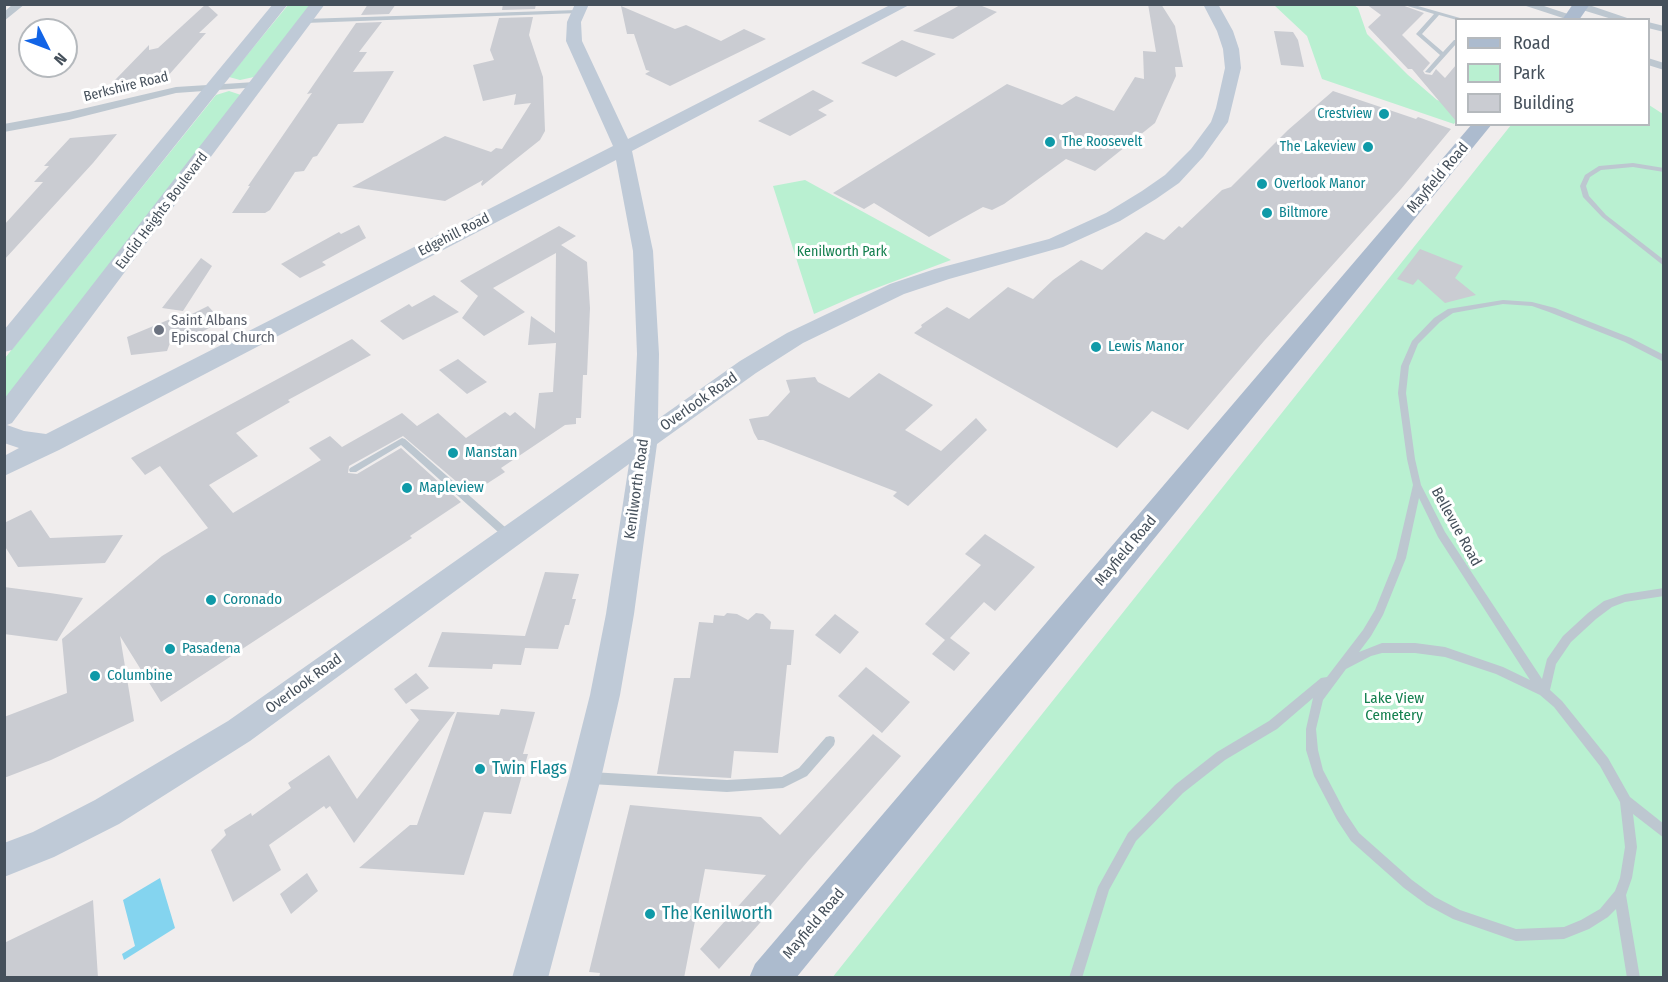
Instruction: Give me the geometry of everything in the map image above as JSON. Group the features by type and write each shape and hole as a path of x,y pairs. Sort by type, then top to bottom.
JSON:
{"main road":[{"path":"4,345 280,4"},
{"name":"Euclid Heights Boulevard","path":"4,417 141,240 255,85 318,4"},
{"name":"Edgehill Road","path":"4,467 904,4"},
{"name":"Overlook Road","path":"4,860 42,845 107,812 239,731 748,367 876,297 919,281 1044,247 1073,236 1122,212 1172,179 1210,136 1222,115 1229,88 1233,68 1231,49 1225,31 1210,4"},
{"name":"Kenilworth Road","path":"530,978 603,705 620,614 645,440 647,297 637,213 623,148 574,41 573,32 580,8"},
{"name":"Mayfield Road","path":"769,978 1481,126"},
{"path":"4,432 21,440 50,444"}],"street":[{"path":"4,18 20,4"},
{"path":"1525,4 1615,18"},
{"name":"Berkshire Road","path":"4,128 69,117 176,90 255,85"}],"lane":[{"path":"1403,4 1456,18"},
{"path":"304,21 580,8"},
{"path":"1437,14 1419,34 1444,55"},
{"path":"1428,72 1455,42"},
{"path":"1664,170 1633,165 1606,167 1587,176 1583,186 1587,197 1604,216 1664,264"},
{"name":"Bellevue Road","path":"1544,692 1440,534 1417,486 1405,426 1402,393 1405,366 1415,343 1426,329 1451,311 1497,302 1532,304 1575,318 1628,340 1664,359"},
{"path":"354,470 402,441 510,537"},
{"path":"1417,486 1401,558 1379,612 1367,633 1318,698 1314,710 1311,729 1312,750 1318,772 1341,816 1355,837 1408,884 1431,901 1457,915 1516,935 1564,933 1585,925 1604,913 1620,895 1626,878 1631,847 1626,801"},
{"path":"1544,692 1551,662 1568,639 1592,616 1608,604 1625,598 1664,592"},
{"path":"1075,978 1104,887 1132,837 1179,789 1221,756 1273,725 1340,668 1368,652 1382,648 1415,648 1462,656 1499,670 1544,692 1558,704 1583,734 1604,762 1626,801 1664,832"},
{"path":"585,778 727,786 783,782 803,772 830,741"},
{"path":"1620,895 1634,978"}],"green space":[{"path":"288,5 311,5 254,77 240,80 229,77"},
{"path":"1274,5 1354,5 1358,8 1367,34 1408,75 1437,100 1455,106 1455,122 1322,79 1307,36"},
{"path":"229,91 241,95 5,402 5,358 216,95"},
{"name":"Lake View Cemetery","path":"1650,106 1663,114 1663,977 832,978 1510,126 1650,126"},
{"name":"Kenilworth Park","path":"805,180 951,260 814,314 773,186"}],"water":[{"path":"160,878 175,928 124,960 122,954 135,946 123,900"}],"building":[{"path":"206,4 218,15 199,33 206,33 167,77 163,80 115,80 149,45 149,50 158,48"},
{"path":"368,4 396,4 389,14 361,15"},
{"path":"503,4 536,4 535,9 502,10"},
{"path":"962,4 977,4 997,12 953,39 913,31"},
{"path":"1148,4 1161,4 1175,26 1183,67 1175,67 1176,76 1155,123 1095,171 1066,159 1004,204 992,210 983,207 929,237 874,203 864,209 833,193 1007,84 1062,105 1076,96 1114,111 1135,77 1144,79 1143,51 1156,52"},
{"path":"1366,4 1399,4 1424,13 1402,35 1430,63 1423,71 1425,74 1432,75 1436,69 1445,78 1455,66 1455,120 1412,69 1408,69 1368,27 1381,15"},
{"path":"621,6 675,29 686,25 721,41 744,29 766,39 670,86 645,74 650,71 646,70 634,34 627,34"},
{"path":"533,17 529,35 543,77 545,131 540,140 482,186 483,180 445,201 352,187 445,136 491,152 496,148 502,149 531,103 514,105 516,94 483,101 473,65 494,60 490,50 499,18"},
{"path":"382,22 359,52 367,52 353,72 394,71 363,123 338,124 304,171 295,172 270,210 265,213 232,213 312,93 307,94 356,23"},
{"path":"1274,31 1293,32 1298,40 1304,67 1281,65"},
{"path":"902,40 936,54 896,77 861,63"},
{"path":"813,90 834,101 818,110 827,115 790,136 758,121"},
{"path":"1333,91 1451,129 1401,189 1264,341 1188,430 1152,411 1117,448 914,333 922,327 921,325 947,307 969,319 1008,287 1033,299 1053,280 1081,260 1102,270 1146,232 1164,240 1179,226 1182,228 1222,190 1231,187 1288,130"},
{"path":"117,134 4,260 4,225 43,182 34,182 49,166 44,166 70,138"},
{"path":"359,225 366,238 322,262 326,265 300,278 281,264 339,232 341,234"},
{"path":"559,226 576,236 561,245 587,262 590,308 587,375 583,375 581,418 576,418 576,424 565,425 501,468 505,472 471,494 403,436 349,466 348,473 357,474 401,448 461,502 410,536 412,538 161,702 120,636 134,721 51,760 4,778 4,717 67,693 62,639 162,556 208,528 160,466 145,475 131,458 352,339 371,355 288,400 290,402 236,433 258,456 209,485 233,513 321,460 309,448 330,436 342,447 402,413 417,426 438,413 466,438 505,412 510,416 515,412 535,429 539,393 553,392 556,343 528,345 531,316 555,333 556,253 493,288 525,312 484,336 462,318 478,296 460,281"},
{"path":"1420,249 1463,266 1455,278 1476,295 1445,303 1418,279 1413,285 1397,279"},
{"path":"201,258 212,266 183,311 162,308"},
{"path":"434,295 459,312 403,340 380,321 409,304 412,307"},
{"path":"208,306 221,320 211,327 192,337 186,332 170,343 167,351 131,355 127,337 180,315 176,322"},
{"path":"458,359 487,382 467,394 439,370"},
{"path":"879,373 933,405 905,430 941,451 976,418 987,430 908,506 893,496 897,492 758,440 754,433 749,419 768,416 790,392 786,380 815,377 818,382 849,398"},
{"path":"31,510 50,538 123,535 105,563 18,567 4,545 4,523"},
{"path":"985,534 1035,567 995,611 984,602 950,638 970,653 954,671 932,654 945,640 925,624 981,565 965,554"},
{"path":"545,572 579,574 572,599 576,599 569,625 565,625 558,649 525,648 521,665 493,664 492,669 428,667 442,632 525,636"},
{"path":"4,587 83,598 57,641 4,634"},
{"path":"727,613 737,614 748,620 756,613 763,614 771,622 770,629 794,630 791,665 787,665 778,753 734,751 731,778 657,774 674,678 690,678 699,622 713,623 714,615 724,616"},
{"path":"835,614 859,632 840,654 815,635"},
{"path":"866,667 910,702 882,733 838,696"},
{"path":"416,673 429,688 406,704 394,689"},
{"path":"410,709 455,712 354,843 330,806 326,809 324,806 269,845 281,870 233,902 211,850 226,835 224,830 251,813 252,816 291,788 288,783 329,755 357,799 419,720"},
{"path":"501,709 535,712 523,754 528,754 511,814 484,812 464,875 359,868 410,825 417,825 457,712 499,715"},
{"path":"873,734 901,756 808,861 765,912 767,915 719,969 700,949 766,875 705,869 684,978 599,978 600,973 589,972 630,805 761,817 780,835"},
{"path":"307,873 318,891 291,914 280,894"},
{"path":"93,900 98,978 4,978 4,943"}],"place":[{"name":"Crestview","path":"1384,114"},
{"name":"The Roosevelt","path":"1050,142"},
{"name":"The Lakeview","path":"1368,147"},
{"name":"Overlook Manor","path":"1262,184"},
{"name":"Biltmore","path":"1267,213"},
{"name":"Saint Albans Episcopal Church","path":"159,330"},
{"name":"Lewis Manor","path":"1096,347"},
{"name":"Manstan","path":"453,453"},
{"name":"Mapleview","path":"407,488"},
{"name":"Coronado","path":"211,600"},
{"name":"Pasadena","path":"170,649"},
{"name":"Columbine","path":"95,676"},
{"name":"Twin Flags","path":"480,769"},
{"name":"The Kenilworth","path":"650,914"}]}
